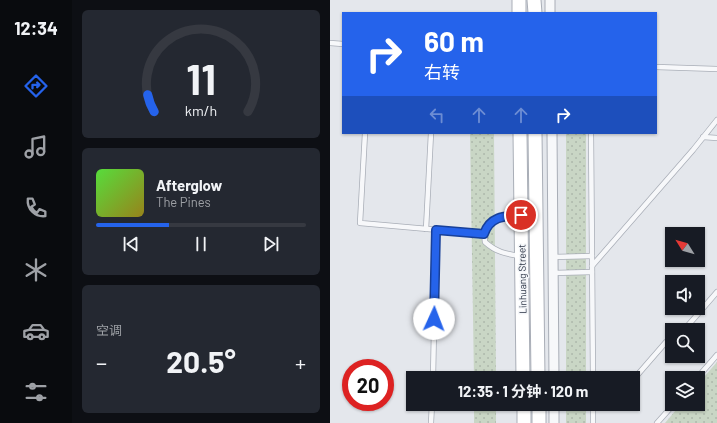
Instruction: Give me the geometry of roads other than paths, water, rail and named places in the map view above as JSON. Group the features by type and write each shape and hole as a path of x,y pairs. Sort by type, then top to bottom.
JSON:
{"main road":[{"path":"519,0 519,12"},
{"path":"534,0 534,12"},
{"name":"Linhuang Street","path":"520,134 523,371"},
{"name":"Linhuang Street","path":"535,134 538,371"},
{"path":"524,411 524,423"},
{"path":"538,411 539,423"}],"street":[{"path":"550,0 550,12"},
{"path":"552,134 554,371"},
{"path":"554,411 554,423"}],"lane":[{"path":"330,43 342,44"},
{"path":"657,67 717,69"},
{"path":"592,266 717,120"},
{"path":"365,134 360,222 484,234"},
{"path":"426,229 431,134"},
{"path":"591,134 592,371"},
{"path":"703,137 717,138"},
{"path":"521,215 496,218 487,226 484,234 485,242 491,247 501,253 522,257"},
{"path":"432,371 436,230"},
{"path":"553,257 592,256"},
{"path":"553,273 592,272"},
{"path":"690,323 717,292"},
{"path":"640,372 665,343"},
{"path":"703,371 717,355"},
{"path":"431,423 432,411"},
{"path":"593,411 593,423"},
{"path":"657,423 668,411"}]}
